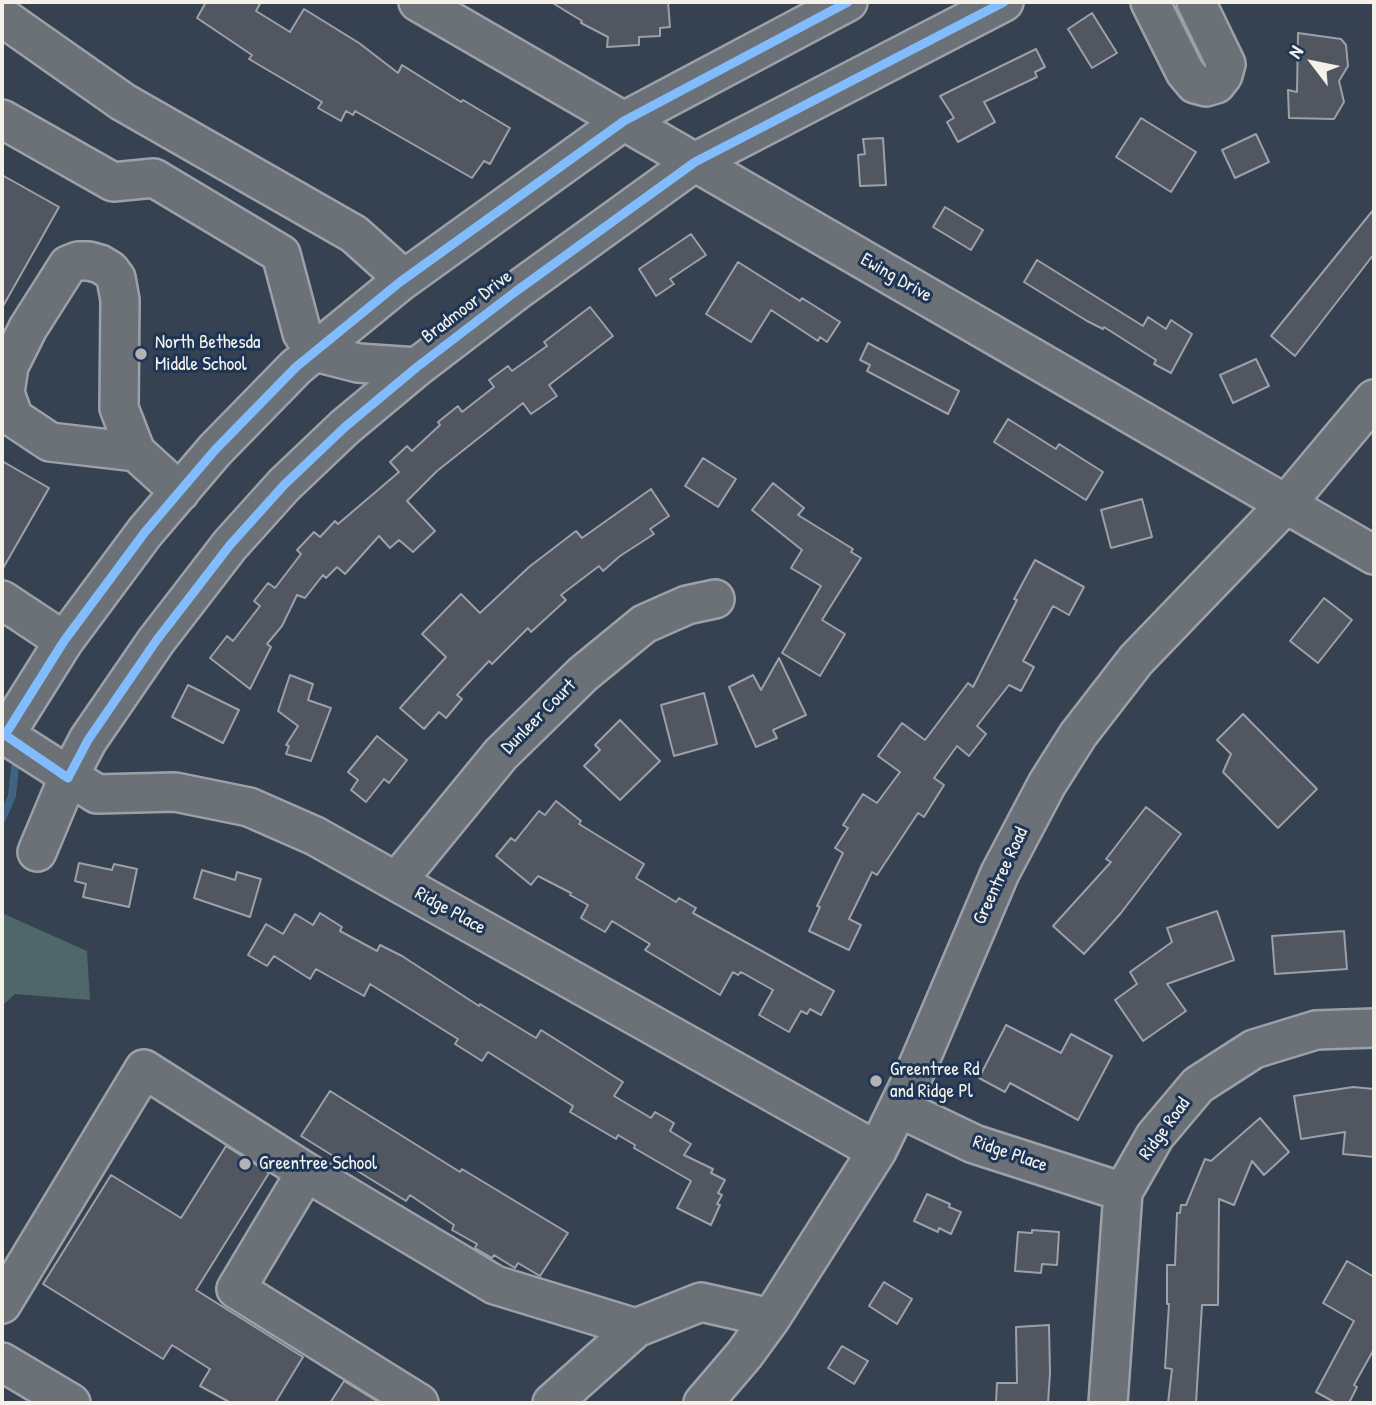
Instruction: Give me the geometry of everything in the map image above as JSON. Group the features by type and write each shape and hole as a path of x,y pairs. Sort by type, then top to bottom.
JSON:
{"street":[{"name":"Ewing Drive","path":"418,2 1374,555"},
{"path":"4,734 110,576 224,441 296,368 400,282 624,121 848,2"},
{"name":"Bradmoor Drive","path":"37,852 68,778 88,740 156,642 230,545 284,485 345,427 417,367 515,292 695,162 1004,2"},
{"path":"1150,2 1185,72 1195,83 1206,87 1216,84 1223,75 1226,64 1196,2"},
{"path":"2,17 123,102 354,234 393,269 400,282"},
{"path":"2,119 113,182 154,178 281,254 302,333 315,352 358,363 417,367"},
{"path":"136,452 50,442 15,418 5,393 9,366 28,328 68,265 78,261 89,261 110,270 120,289 119,408 136,452 180,492"},
{"name":"Greentree Road","path":"703,1403 744,1356 771,1318 877,1151 899,1108 1000,873 1023,826 1059,764 1136,660 1286,504 1374,399"},
{"name":"Dunleer Court","path":"397,881 501,754 583,674 644,624 687,605 715,599"},
{"path":"2,600 64,641"},
{"name":"Ridge Place","path":"4,734 68,778 97,794 175,792 250,807 315,836 877,1151"},
{"name":"Ridge Road","path":"1108,1403 1124,1192 1155,1136 1198,1085 1254,1049 1316,1030 1374,1028"},
{"path":"2,1304 144,1069 306,1172 495,1285 636,1328"},
{"name":"Ridge Place","path":"899,1108 974,1144 1124,1192"},
{"path":"306,1172 236,1289 419,1403"},
{"path":"552,1403 636,1328 701,1302 771,1318"},
{"path":"2,1362 71,1403"}],"green space":[{"path":"2,913 87,951 90,1000 15,994 2,1006"}],"building":[{"path":"206,2 261,2 256,11 290,32 304,9 359,43 398,73 402,65 461,102 463,100 510,128 490,164 484,161 472,178 355,111 353,115 346,111 341,121 318,108 322,102 249,59 252,55 197,18"},
{"path":"551,2 668,2 670,27 660,28 660,36 639,37 639,45 607,47 608,37 581,23 582,21"},
{"path":"1092,13 1117,53 1092,68 1068,29"},
{"path":"1298,33 1341,39 1346,45 1348,66 1339,81 1344,102 1334,119 1289,118 1288,90 1297,92"},
{"path":"1036,49 1045,67 1035,72 1037,77 984,102 995,122 958,142 947,122 954,118 940,96"},
{"path":"1141,118 1196,152 1171,192 1116,157"},
{"path":"1256,134 1269,162 1235,178 1222,150"},
{"path":"883,138 886,185 860,186 858,155 865,154 863,139"},
{"path":"2,175 59,207 2,308"},
{"path":"945,207 983,230 971,250 933,227"},
{"path":"1374,209 1374,254 1295,356 1271,336"},
{"path":"691,234 706,255 670,279 674,284 656,296 639,269"},
{"path":"1037,260 1143,326 1148,317 1166,329 1171,320 1192,334 1171,373 1154,364 1156,360 1104,327 1103,329 1087,321 1024,282"},
{"path":"738,262 800,301 802,298 840,322 827,342 820,337 818,341 771,310 751,342 706,314"},
{"path":"590,307 613,336 549,385 557,396 531,414 523,403 437,471 407,501 435,531 413,552 399,540 390,548 379,536 345,574 337,567 326,578 323,575 305,598 297,595 282,626 267,644 271,647 250,689 210,658 227,636 233,641 260,606 254,601 268,583 275,588 301,554 297,550 314,532 320,537 335,521 338,524 399,472 390,462 407,446 412,451 440,425 438,422 458,406 462,412 494,387 489,380 508,366 512,371 547,346 544,342"},
{"path":"868,343 959,391 948,414 867,371 870,365 860,360"},
{"path":"1256,359 1269,386 1233,403 1220,375"},
{"path":"1008,419 1056,449 1059,444 1103,472 1086,500 994,442"},
{"path":"703,458 736,479 718,507 685,486"},
{"path":"2,461 49,488 2,570"},
{"path":"773,483 804,508 798,515 853,549 851,552 861,558 822,620 845,634 820,676 782,653 821,586 791,568 802,550 752,510"},
{"path":"651,489 669,516 650,529 654,534 620,556 603,571 599,566 561,595 566,600 531,632 528,628 492,664 489,661 457,695 462,699 446,718 439,712 424,729 400,708 446,657 422,634 461,594 480,613 529,567 576,531 582,538"},
{"path":"1142,499 1152,537 1111,548 1101,510"},
{"path":"1035,560 1084,587 1069,615 1053,606 1023,661 1034,667 1021,691 1009,685 977,726 986,734 969,756 957,746 934,778 944,785 924,817 918,813 877,875 872,872 849,919 861,925 849,950 809,931 820,907 817,906 843,853 835,848 848,828 843,825 863,794 877,803 900,772 878,756 902,723 925,740 968,683 973,687"},
{"path":"1324,598 1352,620 1318,663 1290,641"},
{"path":"779,658 806,715 773,730 777,738 756,747 729,687 753,675 761,690"},
{"path":"290,675 313,684 308,700 331,708 311,761 286,754 289,746 286,745 298,726 278,711"},
{"path":"188,685 239,710 223,743 172,717"},
{"path":"704,693 717,744 674,756 661,705"},
{"path":"1243,714 1317,789 1278,828 1223,772 1231,754 1217,740"},
{"path":"620,720 660,761 620,800 584,766 600,750 595,745"},
{"path":"377,736 407,760 389,783 384,779 366,802 351,790 358,780 348,772"},
{"path":"556,801 581,821 579,824 644,864 636,878 676,902 679,898 696,908 693,913 834,991 821,1015 810,1009 807,1014 801,1011 789,1032 759,1015 773,990 741,972 738,975 733,972 720,995 645,950 650,944 612,921 605,932 581,918 588,905 570,895 571,893 538,876 531,885 496,856 511,838 515,841 539,811 545,815"},
{"path":"1146,807 1181,834 1121,913 1084,954 1053,926 1111,862 1106,859"},
{"path":"79,863 112,870 114,864 137,869 129,907 83,897 86,884 75,881"},
{"path":"202,870 235,880 237,872 261,879 250,917 194,898"},
{"path":"1217,911 1234,960 1167,984 1186,1011 1143,1041 1115,1000 1137,984 1130,972 1172,942 1167,928"},
{"path":"320,913 342,927 340,931 377,951 380,945 402,956 479,1006 480,1004 536,1038 541,1030 623,1082 614,1096 651,1118 655,1112 674,1123 670,1131 691,1144 684,1155 713,1169 711,1173 725,1180 718,1193 722,1195 717,1204 720,1205 711,1225 677,1208 691,1181 634,1148 635,1145 618,1135 616,1139 570,1112 573,1106 488,1052 482,1061 455,1044 458,1039 370,984 364,996 316,969 310,979 274,956 267,966 248,955 266,924 283,934 295,914 313,925"},
{"path":"1344,931 1347,969 1275,974 1272,936"},
{"path":"1006,1025 1061,1053 1071,1034 1112,1056 1078,1120 1010,1083 1005,1092 979,1078"},
{"path":"1353,1087 1374,1089 1374,1157 1343,1154 1345,1132 1301,1139 1294,1096"},
{"path":"330,1091 460,1172 462,1169 568,1233 540,1276 518,1263 515,1268 494,1255 492,1258 475,1248 477,1244 452,1230 454,1225 410,1195 406,1201 301,1136"},
{"path":"1260,1118 1289,1152 1264,1175 1252,1161 1234,1205 1219,1199 1218,1305 1202,1305 1196,1403 1168,1403 1172,1369 1165,1368 1169,1304 1167,1265 1175,1265 1177,1213 1180,1213 1181,1205 1186,1205 1205,1159 1211,1161"},
{"path":"226,1146 269,1173 196,1290 303,1357 275,1403 231,1403 200,1386 210,1369 172,1345 163,1359 43,1284 111,1175 181,1218"},
{"path":"927,1194 961,1212 951,1234 939,1228 938,1232 914,1221"},
{"path":"1032,1230 1059,1232 1057,1265 1042,1264 1041,1273 1015,1271 1018,1232 1032,1233"},
{"path":"1347,1261 1374,1277 1374,1349 1354,1385 1357,1387 1349,1403 1336,1403 1316,1392 1354,1321 1323,1303"},
{"path":"884,1282 912,1299 897,1324 869,1306"},
{"path":"1049,1325 1048,1403 996,1403 997,1383 1017,1383 1016,1327"},
{"path":"842,1346 868,1361 854,1384 828,1368"},
{"path":"344,1381 380,1403 330,1403"}],"waterway":[{"path":"2,819 12,796 15,767"}],"cycle path":[{"path":"5,735 64,641 145,532 215,450 296,367 400,282 624,121 848,2"},
{"path":"5,735 68,778 88,740 156,641 230,545 284,485 345,427 417,367 515,292 695,162 1004,2"}],"place":[{"name":"North Bethesda Middle School","path":"141,354"},
{"name":"Greentree Rd and Ridge Pl","path":"876,1081"},
{"name":"Greentree School","path":"245,1164"}]}
